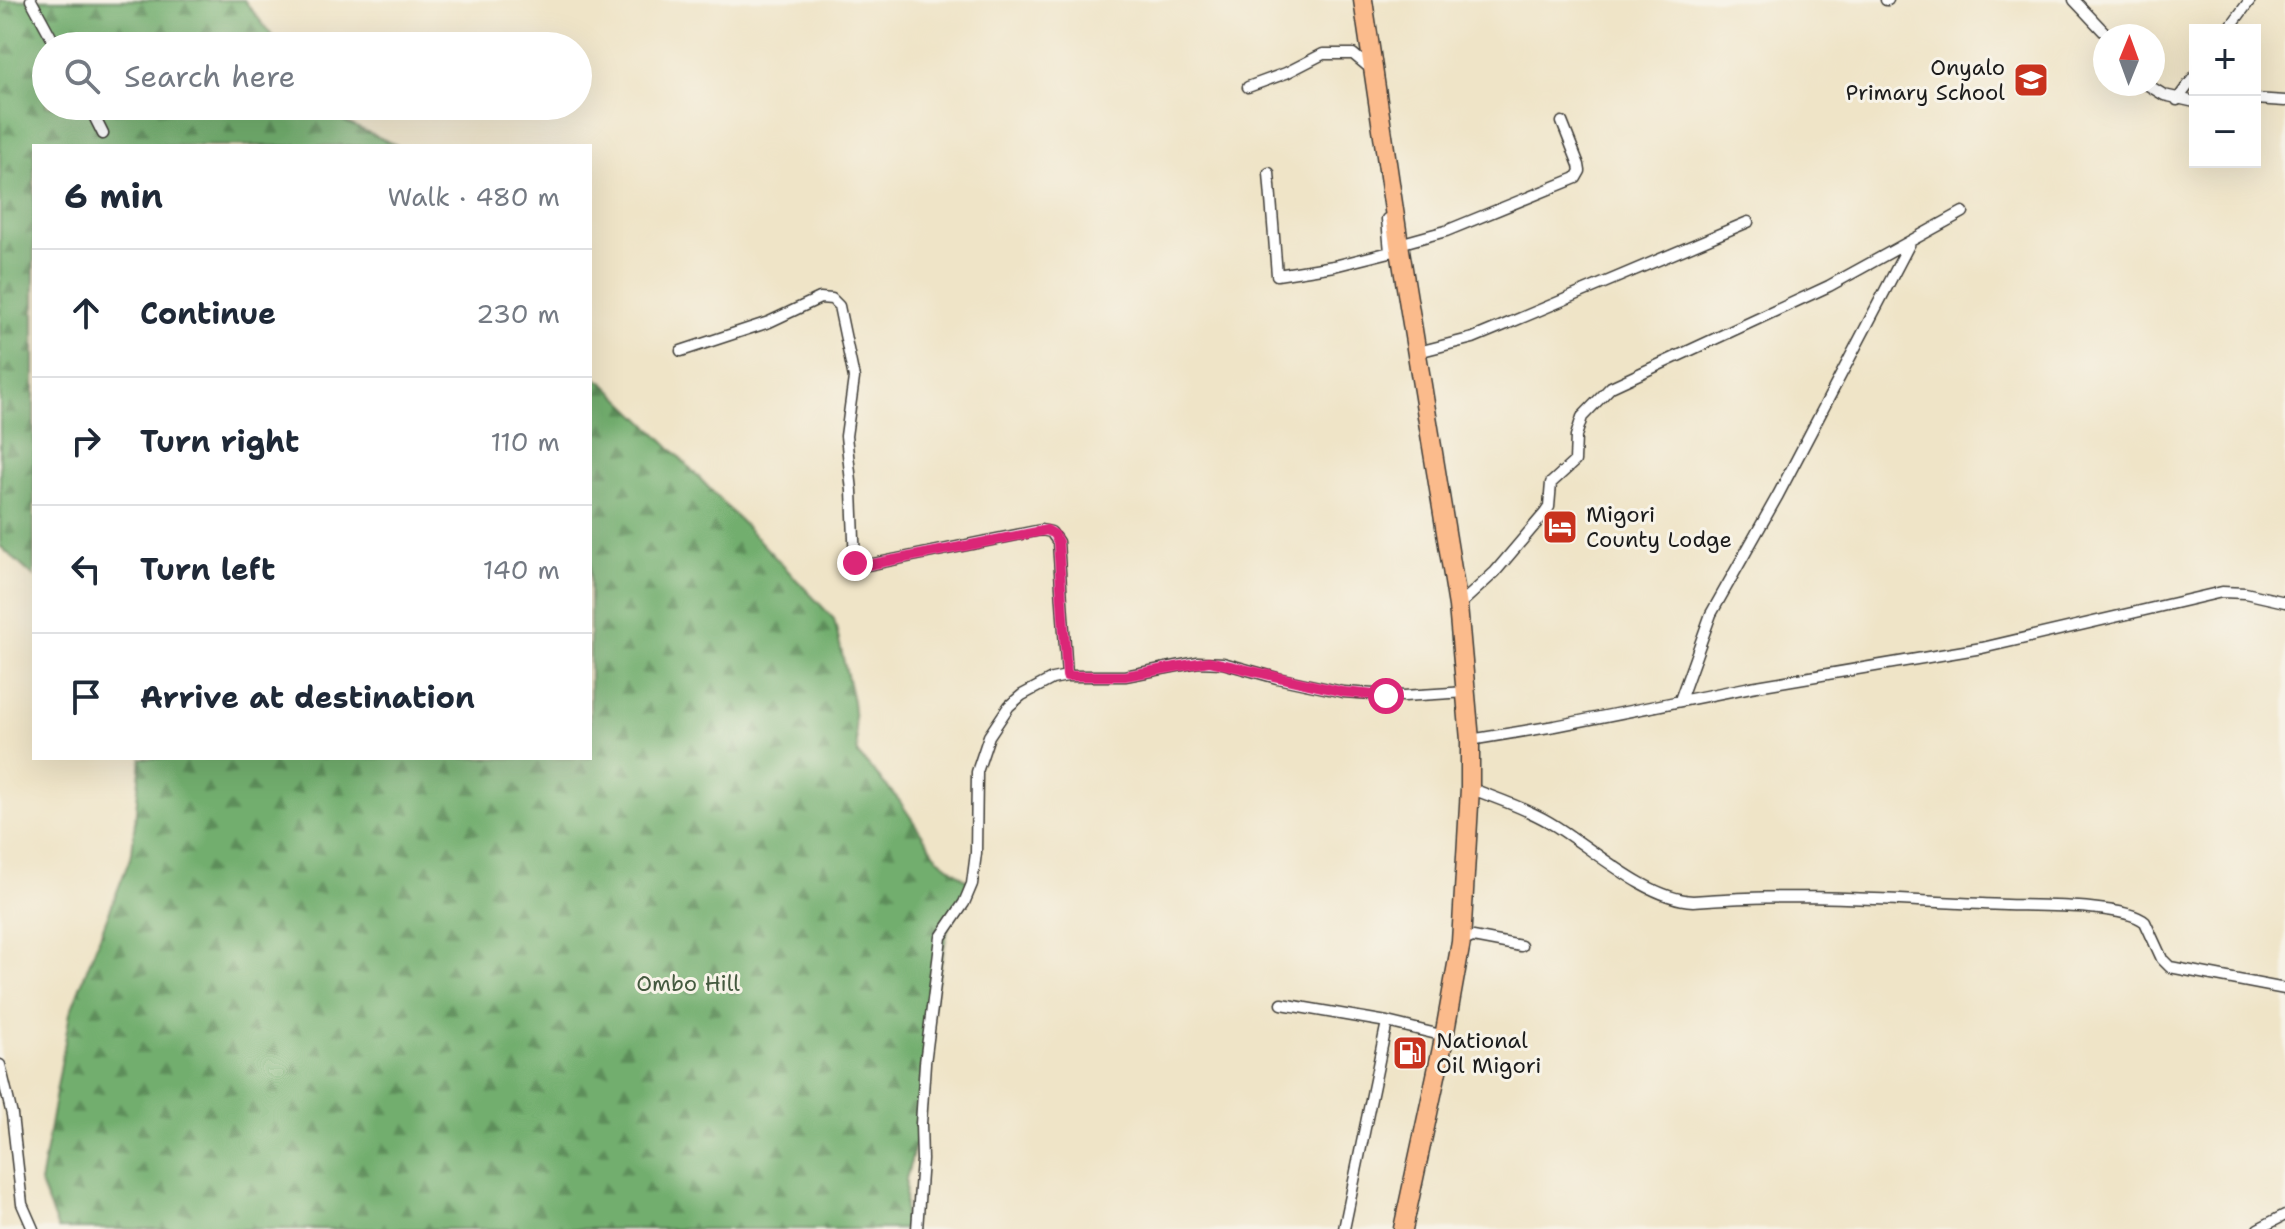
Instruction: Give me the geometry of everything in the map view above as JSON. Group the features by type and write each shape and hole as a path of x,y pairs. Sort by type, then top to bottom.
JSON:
{"highway":[{"path":"1363,0 1458,606 1470,740 1461,942 1445,1036 1403,1229"}],"street":[{"path":"31,0 48,32"},
{"path":"2074,0 2097,24"},
{"path":"2232,24 2250,0"},
{"path":"1248,87 1286,73 1323,54 1353,54 1375,72 1390,252 1334,266 1277,275 1269,173"},
{"path":"2177,100 2189,84"},
{"path":"2165,95 2189,101"},
{"path":"2261,99 2285,101"},
{"path":"96,120 103,134"},
{"path":"1399,244 1446,231 1576,178 1579,165 1562,122"},
{"path":"1458,606 1495,572 1547,510 1551,483 1575,461 1576,436 1582,417 1611,387 1829,286 1963,212"},
{"path":"1418,352 1487,332 1748,222"},
{"path":"1680,700 1711,614 1778,495 1911,240"},
{"path":"681,351 769,322 820,298 830,298 836,302 843,320 854,378 846,436 855,563 863,566 1041,530 1051,532 1058,542 1067,676"},
{"path":"1470,740 1982,648 2222,592 2245,593 2285,602"},
{"path":"917,1229 922,1102 941,937 964,903 972,884 976,853 977,772 981,753 1009,706 1039,685 1067,676 1125,676 1209,661 1343,692 1395,696 1467,692"},
{"path":"1470,788 1527,810 1648,888 1673,899 1856,898 2119,912 2145,922 2162,959 2170,967 2285,989"},
{"path":"1461,942 1473,937 1521,946"},
{"path":"1282,1004 1387,1022 1445,1036"},
{"path":"1344,1229 1387,1022"},
{"path":"0,1065 12,1115 22,1204 33,1229"},
{"path":"2258,1229 2285,1215"}],"green space":[{"path":"0,0 244,0 269,32 32,32 32,120 343,120 394,144 32,144 32,575 0,546"},
{"name":"Ombo Hill","path":"592,375 667,444 834,619 853,701 858,754 899,800 938,858 972,884 949,923 930,1019 921,1124 906,1179 904,1229 58,1229 40,1183 70,1013 132,853 141,760 592,760"}],"place":[{"name":"Onyalo Primary School","path":"2031,80"},
{"name":"Migori County Lodge","path":"1560,527"},
{"name":"National Oil Migori","path":"1410,1053"}],"route":[{"path":"855,563 863,566 1047,530 1054,534 1058,542 1067,676 1125,676 1209,661 1343,692 1386,696"}]}
